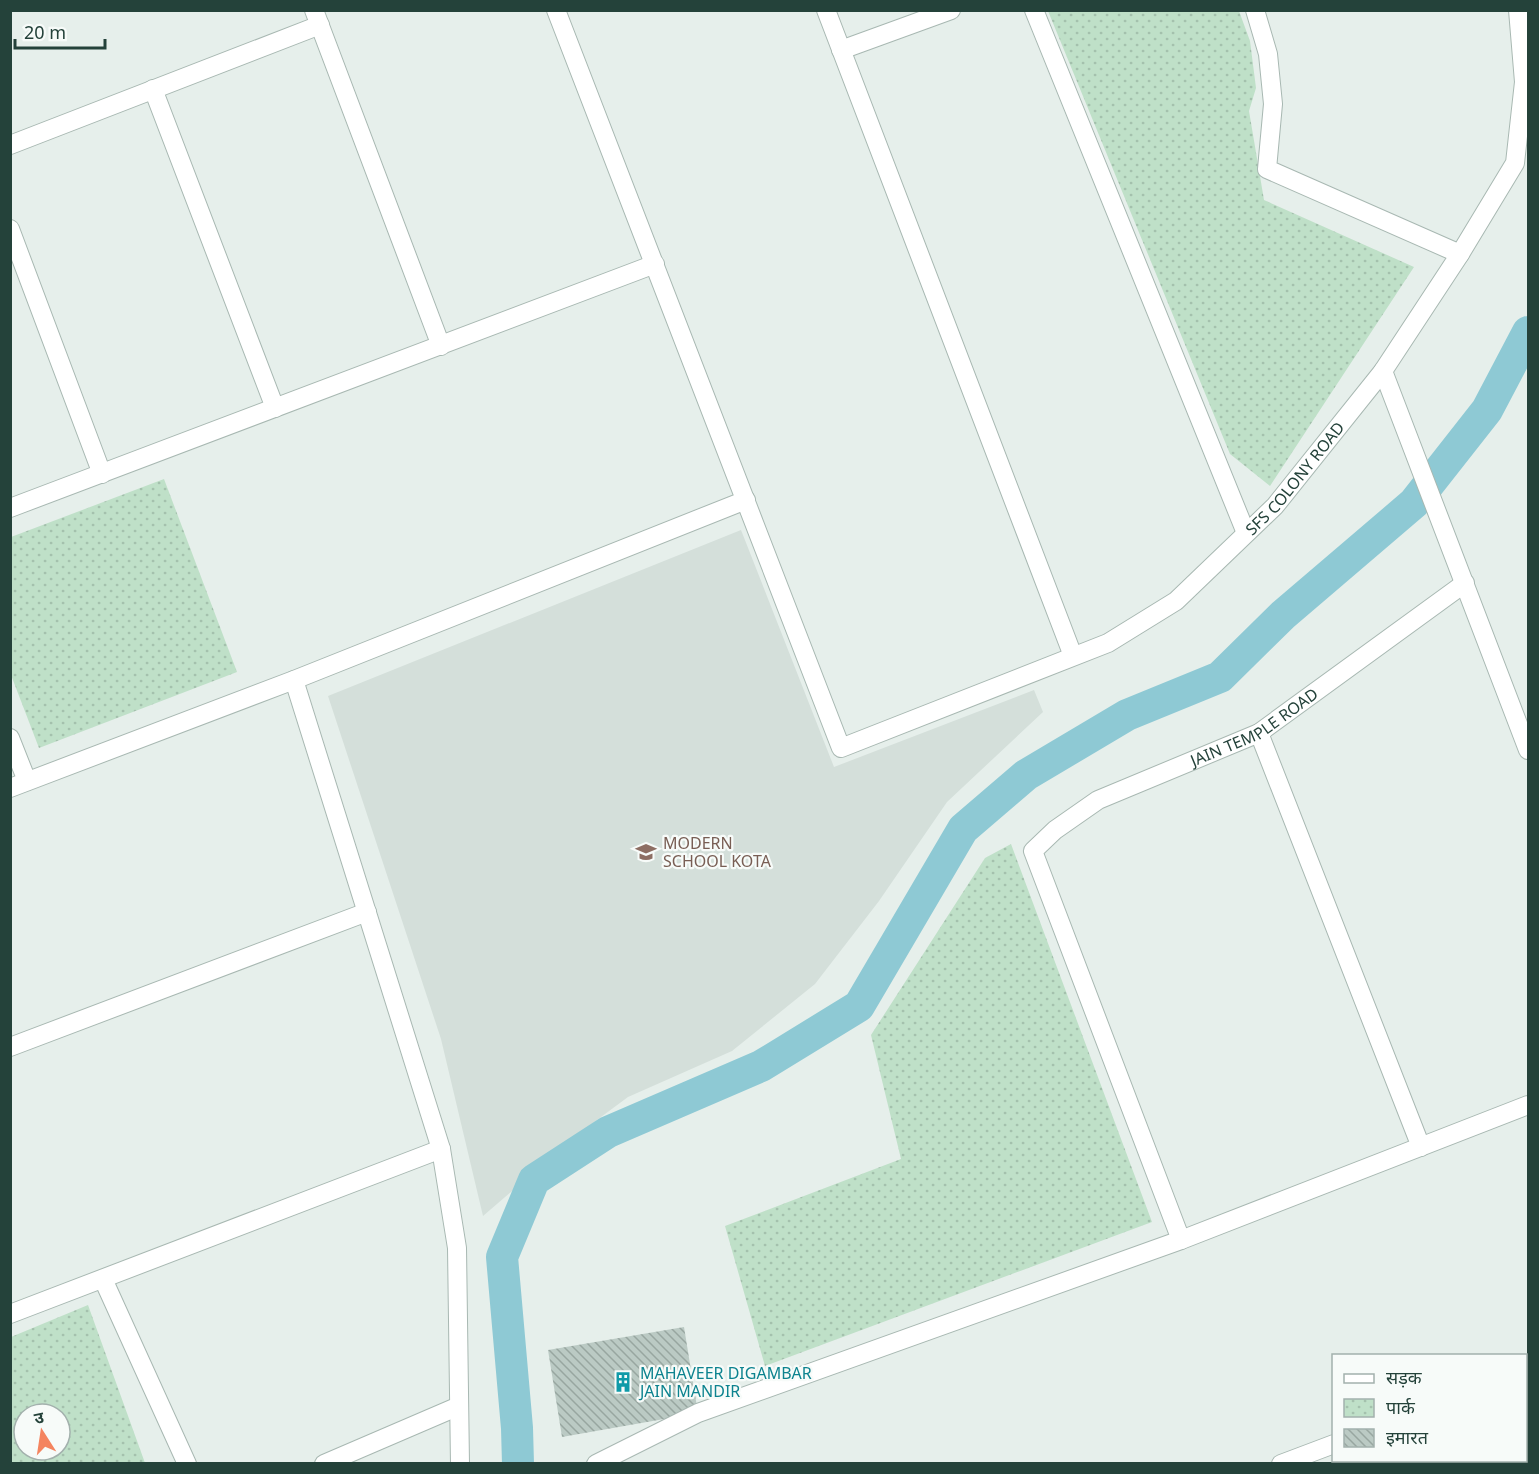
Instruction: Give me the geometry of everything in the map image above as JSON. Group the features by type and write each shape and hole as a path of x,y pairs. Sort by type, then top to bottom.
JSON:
{"street":[{"path":"10,738 19,785 294,680 746,500 556,10"},
{"path":"826,10 1073,656"},
{"path":"841,50 951,10"},
{"path":"1034,10 1246,533"},
{"path":"1255,10 1268,54 1273,104 1267,169 1460,254"},
{"name":"SFS COLONY ROAD","path":"746,500 841,748 1108,643 1176,601 1275,506 1383,371 1460,254 1515,163 1524,82 1518,10"},
{"path":"10,145 153,89 317,18 441,346"},
{"path":"153,89 275,408"},
{"path":"10,229 102,474"},
{"path":"10,508 655,264"},
{"path":"1383,371 1528,750"},
{"name":"JAIN TEMPLE ROAD","path":"1181,1240 1033,851 1056,830 1098,800 1258,733 1465,583"},
{"path":"294,680 441,1149 457,1248 460,1464"},
{"path":"1258,733 1421,1147"},
{"path":"10,1047 367,912"},
{"path":"596,1464 698,1413 1181,1240 1528,1105"},
{"path":"10,1314 441,1149"},
{"path":"103,1278 187,1464"},
{"path":"324,1464 459,1406"},
{"path":"1281,1464 1332,1445"}],"shaded area":[{"name":"MODERN SCHOOL KOTA","path":"741,530 834,767 1034,690 1043,712 947,802 879,901 815,984 732,1051 628,1097 582,1131 483,1216 441,1039 328,696"}],"green space":[{"path":"1048,11 1239,11 1250,41 1256,88 1249,111 1264,200 1414,267 1270,486 1230,454"},
{"path":"164,479 237,672 39,748 11,675 11,537"},
{"path":"1011,844 1152,1222 765,1366 725,1226 901,1159 871,1035 985,858"},
{"path":"88,1305 145,1463 11,1463 11,1337"}],"building":[{"name":"MAHAVEER DIGAMBAR JAIN MANDIR","path":"684,1327 698,1413 562,1437 548,1350"}],"waterway":[{"path":"518,1464 502,1257 534,1180 608,1132 761,1066 859,1006 963,829 1026,775 1127,715 1220,677 1283,615 1414,503 1487,410 1528,332"}],"place":[{"name":"MODERN SCHOOL KOTA","path":"646,852"},
{"name":"MAHAVEER DIGAMBAR JAIN MANDIR","path":"623,1382"}]}
